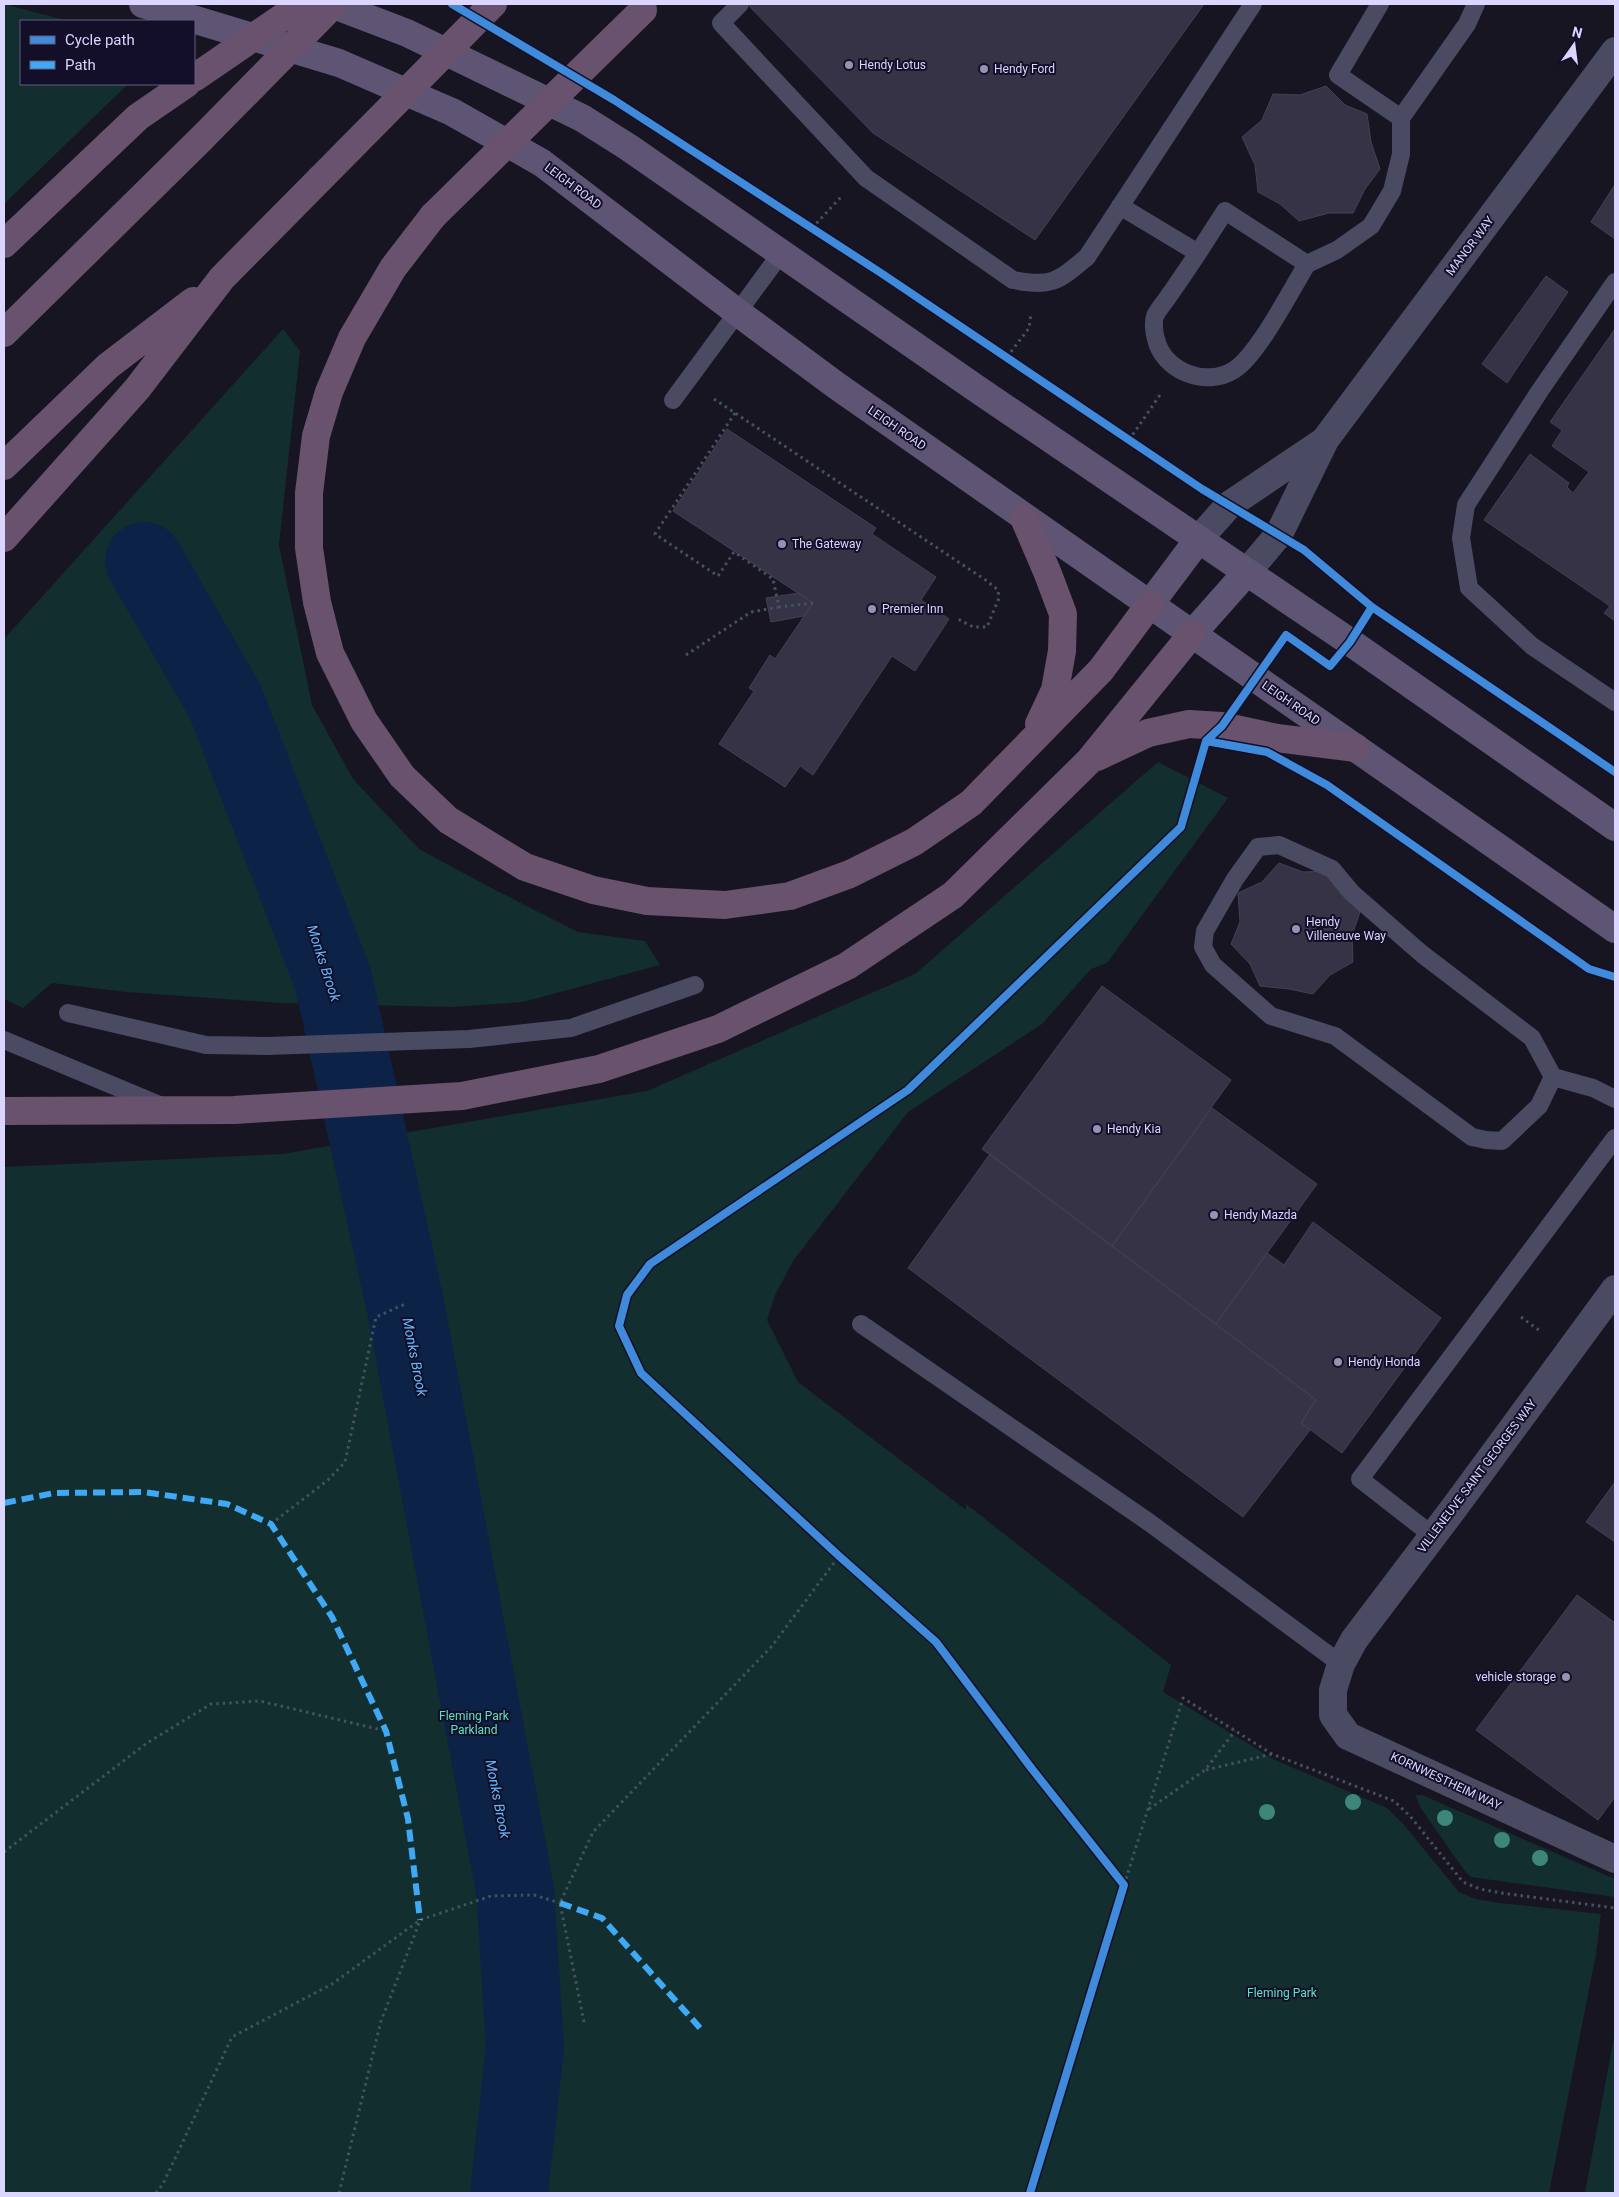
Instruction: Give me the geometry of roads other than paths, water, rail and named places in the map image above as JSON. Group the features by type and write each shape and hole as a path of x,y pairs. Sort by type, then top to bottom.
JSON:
{"highway":[{"path":"195,77 302,4"},
{"path":"4,333 202,139 332,4"},
{"path":"4,538 137,390 222,278 493,4"},
{"path":"646,7 433,216 394,268 352,338 329,392 316,436 309,493 309,548 317,602 330,653 364,721 402,776 448,820 525,867 593,890 647,902 725,905 790,896 850,874 914,842 970,803 1101,670 1150,604"},
{"path":"4,244 138,117 185,85"},
{"path":"4,466 108,366 222,278"},
{"path":"1024,518 1063,614 1062,651 1055,690 1027,747"},
{"path":"4,1111 234,1110 462,1096 599,1069 718,1028 847,966 953,895 1089,761 1192,634"},
{"path":"1089,761 1148,733 1189,724 1222,726 1277,738 1356,748"}],"main road":[{"name":"LEIGH ROAD","path":"143,4 339,63 452,112 542,163 737,312 1024,518 1615,929"},
{"path":"332,4 408,33 582,118 693,190 977,389 1350,642 1615,827"},
{"path":"1150,604 1198,540"},
{"path":"1192,634 1247,572"}],"street":[{"name":"MANOR WAY","path":"1247,572 1279,534 1325,440 1615,51"},
{"name":"MANOR WAY","path":"1198,540 1229,505 1325,440"},
{"name":"VILLENEUVE SAINT GEORGES WAY","path":"1340,1664 1354,1640 1615,1289"},
{"name":"KORNWESTHEIM WAY","path":"1340,1664 1333,1690 1333,1715 1348,1736 1615,1859"}],"lane":[{"path":"740,4 721,23 863,174 1013,280 1035,284 1063,278 1087,257 1253,4"},
{"path":"1380,4 1338,75 1401,118"},
{"path":"1307,264 1225,211 1155,317 1154,333 1159,351 1178,369 1202,377 1221,377 1236,369 1250,356 1307,264 1337,250 1371,226 1392,191 1401,154 1401,118 1466,24 1476,4"},
{"path":"1120,206 1198,254"},
{"path":"673,400 782,252"},
{"path":"1615,282 1539,392 1466,505 1461,538 1469,588 1532,646 1615,702"},
{"path":"1554,1077 1539,1106 1502,1141 1472,1137 1335,1036 1271,1016 1213,965 1202,947 1205,932 1235,880 1258,847 1279,845 1332,869 1352,893 1415,948 1532,1038 1554,1077 1593,1088 1615,1099"},
{"path":"68,1013 206,1045 267,1046 469,1039 571,1028 695,985"},
{"path":"4,1040 171,1110"},
{"path":"1432,1535 1360,1479 1615,1138"},
{"path":"861,1324 1150,1523 1340,1664"}],"waterway":[{"name":"Monks Brook","path":"144,561 225,701 333,979 405,1304 515,1890 525,2047 509,2193"}],"place":[{"name":"Hendy Lotus","path":"849,65"},
{"name":"Hendy Ford","path":"984,69"},
{"name":"The Gateway","path":"782,544"},
{"name":"Premier Inn","path":"872,609"},
{"name":"Hendy Villeneuve Way","path":"1296,929"},
{"name":"Hendy Kia","path":"1097,1129"},
{"name":"Hendy Mazda","path":"1214,1215"},
{"name":"Hendy Honda","path":"1338,1362"},
{"name":"vehicle storage","path":"1566,1677"}],"park label":[{"name":"Fleming Park Parkland","path":"474,1723"},
{"name":"Fleming Park","path":"1282,1993"}]}
